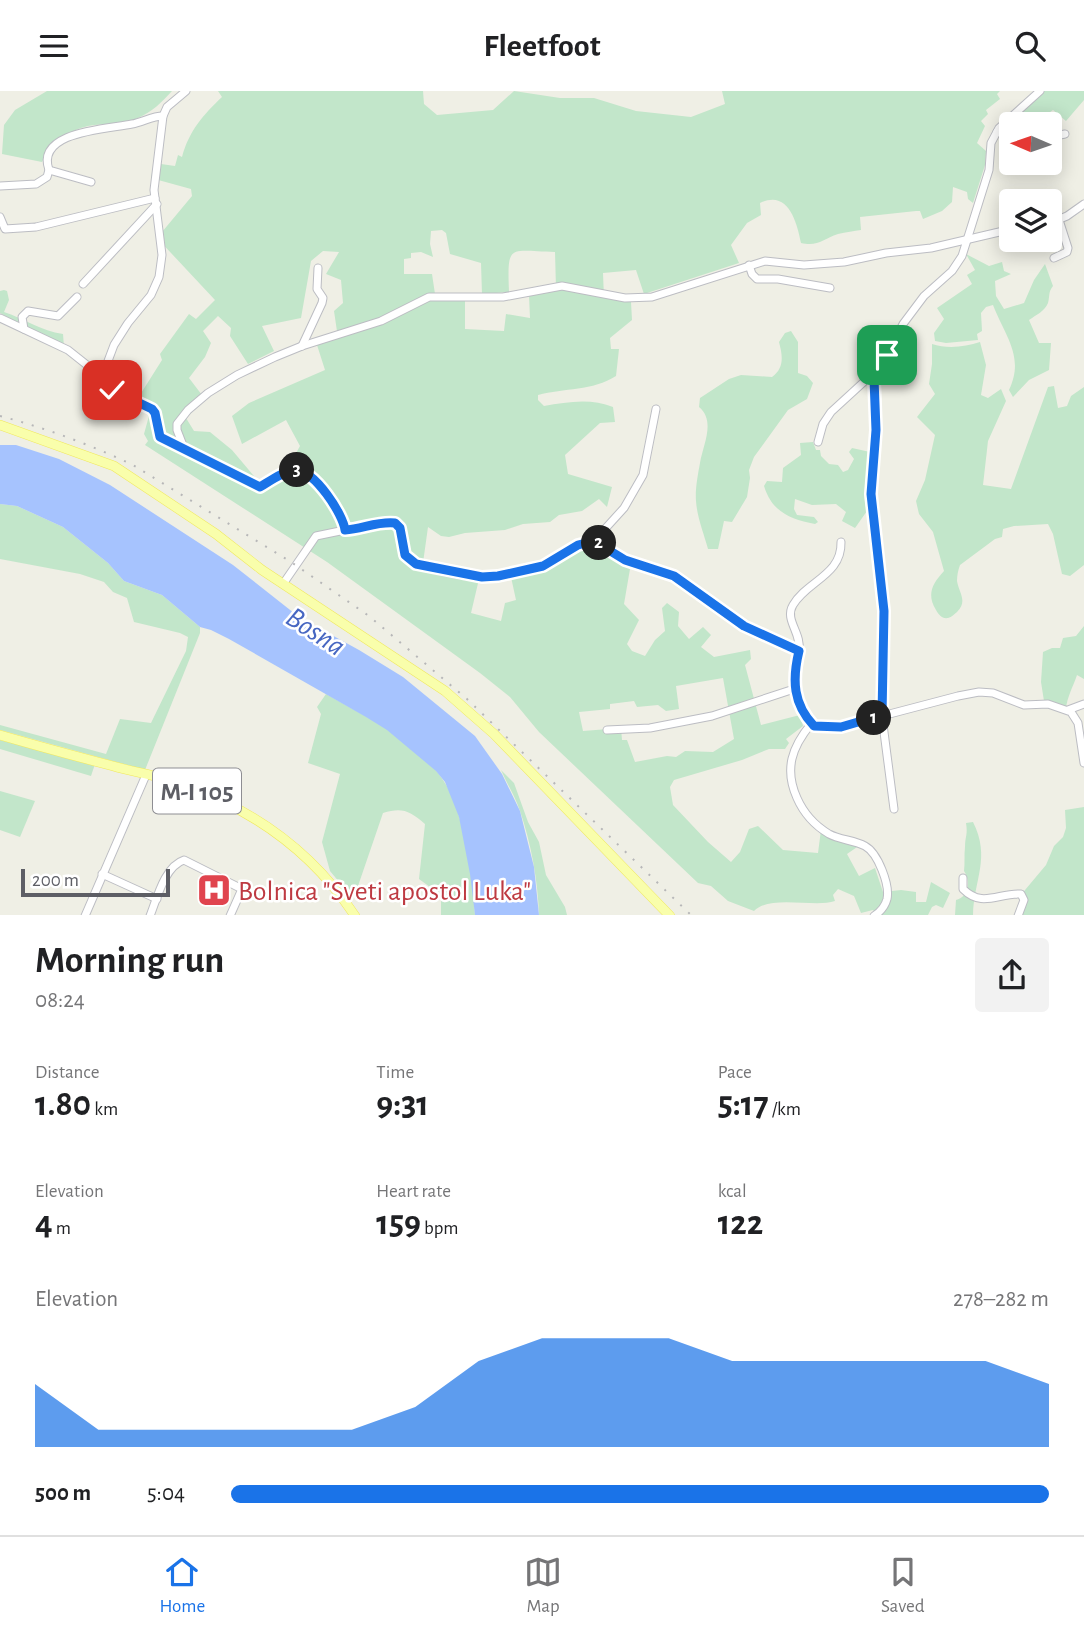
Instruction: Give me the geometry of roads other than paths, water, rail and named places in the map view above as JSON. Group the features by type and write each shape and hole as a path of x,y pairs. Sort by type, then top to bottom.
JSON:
{"main road":[{"path":"0,425 114,466 453,698 494,734 670,915"},
{"name":"M-I 105","path":"0,735 172,781 204,793 261,821 287,839 325,875 355,915"}],"street":[{"path":"102,377 114,345 151,295 159,277 162,255 155,181 163,116 167,107 186,91"},
{"path":"894,809 882,715 884,611 872,502 876,430 875,376 902,324 925,296 957,265 968,240 990,167 990,147 997,132 1040,91"},
{"path":"0,186 40,182 47,177 49,170 46,162 48,152 76,134 163,116"},
{"path":"49,170 91,182"},
{"path":"0,217 5,229 27,228 156,201"},
{"path":"83,284 156,201"},
{"path":"1062,218 1084,204"},
{"path":"1054,258 1067,252 1062,229"},
{"path":"184,448 177,424 188,410 208,393 237,375 302,345 381,321 429,297 503,297 562,286 639,299 660,295 765,261 815,265 931,248 999,232"},
{"path":"749,265 757,279 778,279 830,288"},
{"path":"302,345 323,299 317,289 318,268"},
{"path":"24,329 22,317 28,311 58,316 77,297"},
{"path":"0,317 68,350 102,377 112,390 152,409 160,437 260,487 290,471 303,472 312,477 344,521 345,530"},
{"path":"818,442 823,424 831,412 867,379 875,376"},
{"path":"284,584 316,536 386,522 395,523 400,528 405,555 416,564 482,577 543,566 578,545 594,541 624,508 643,475 656,409"},
{"path":"594,541 632,563 674,576 744,626 799,651"},
{"path":"841,542 837,563 794,603 790,611 791,621 799,636 794,689 811,724 817,728 841,727 958,696 986,692 999,694 1024,705 1048,705 1068,710 1078,723 1084,763"},
{"path":"781,616 791,621"},
{"path":"607,730 650,727 712,716 794,689"},
{"path":"1068,710 1084,704"},
{"path":"811,724 798,742 792,757 791,783 801,806 812,821 832,835 865,846 874,856 887,893 884,907 874,915"},
{"path":"85,915 146,775"},
{"path":"150,915 171,870 176,863 184,860 242,889 230,915"},
{"path":"102,874 157,899"},
{"path":"963,878 963,890 971,898 982,900 1021,894 1024,900 1018,915"}],"water":[{"name":"Bosna","path":"0,445 16,445 59,459 110,485 233,565 299,617 403,677 475,736 502,774 520,811 534,867 539,915 475,915 459,817 445,782 436,771 387,730 229,639 200,627 162,595 124,581 108,563 63,527 17,506 0,504"}],"railway":[{"path":"0,416 68,438 133,465 291,562 369,616 467,699 691,915"}],"place":[{"name":"Bolnica \"Sveti apostol Luka\"","path":"214,890"}]}
